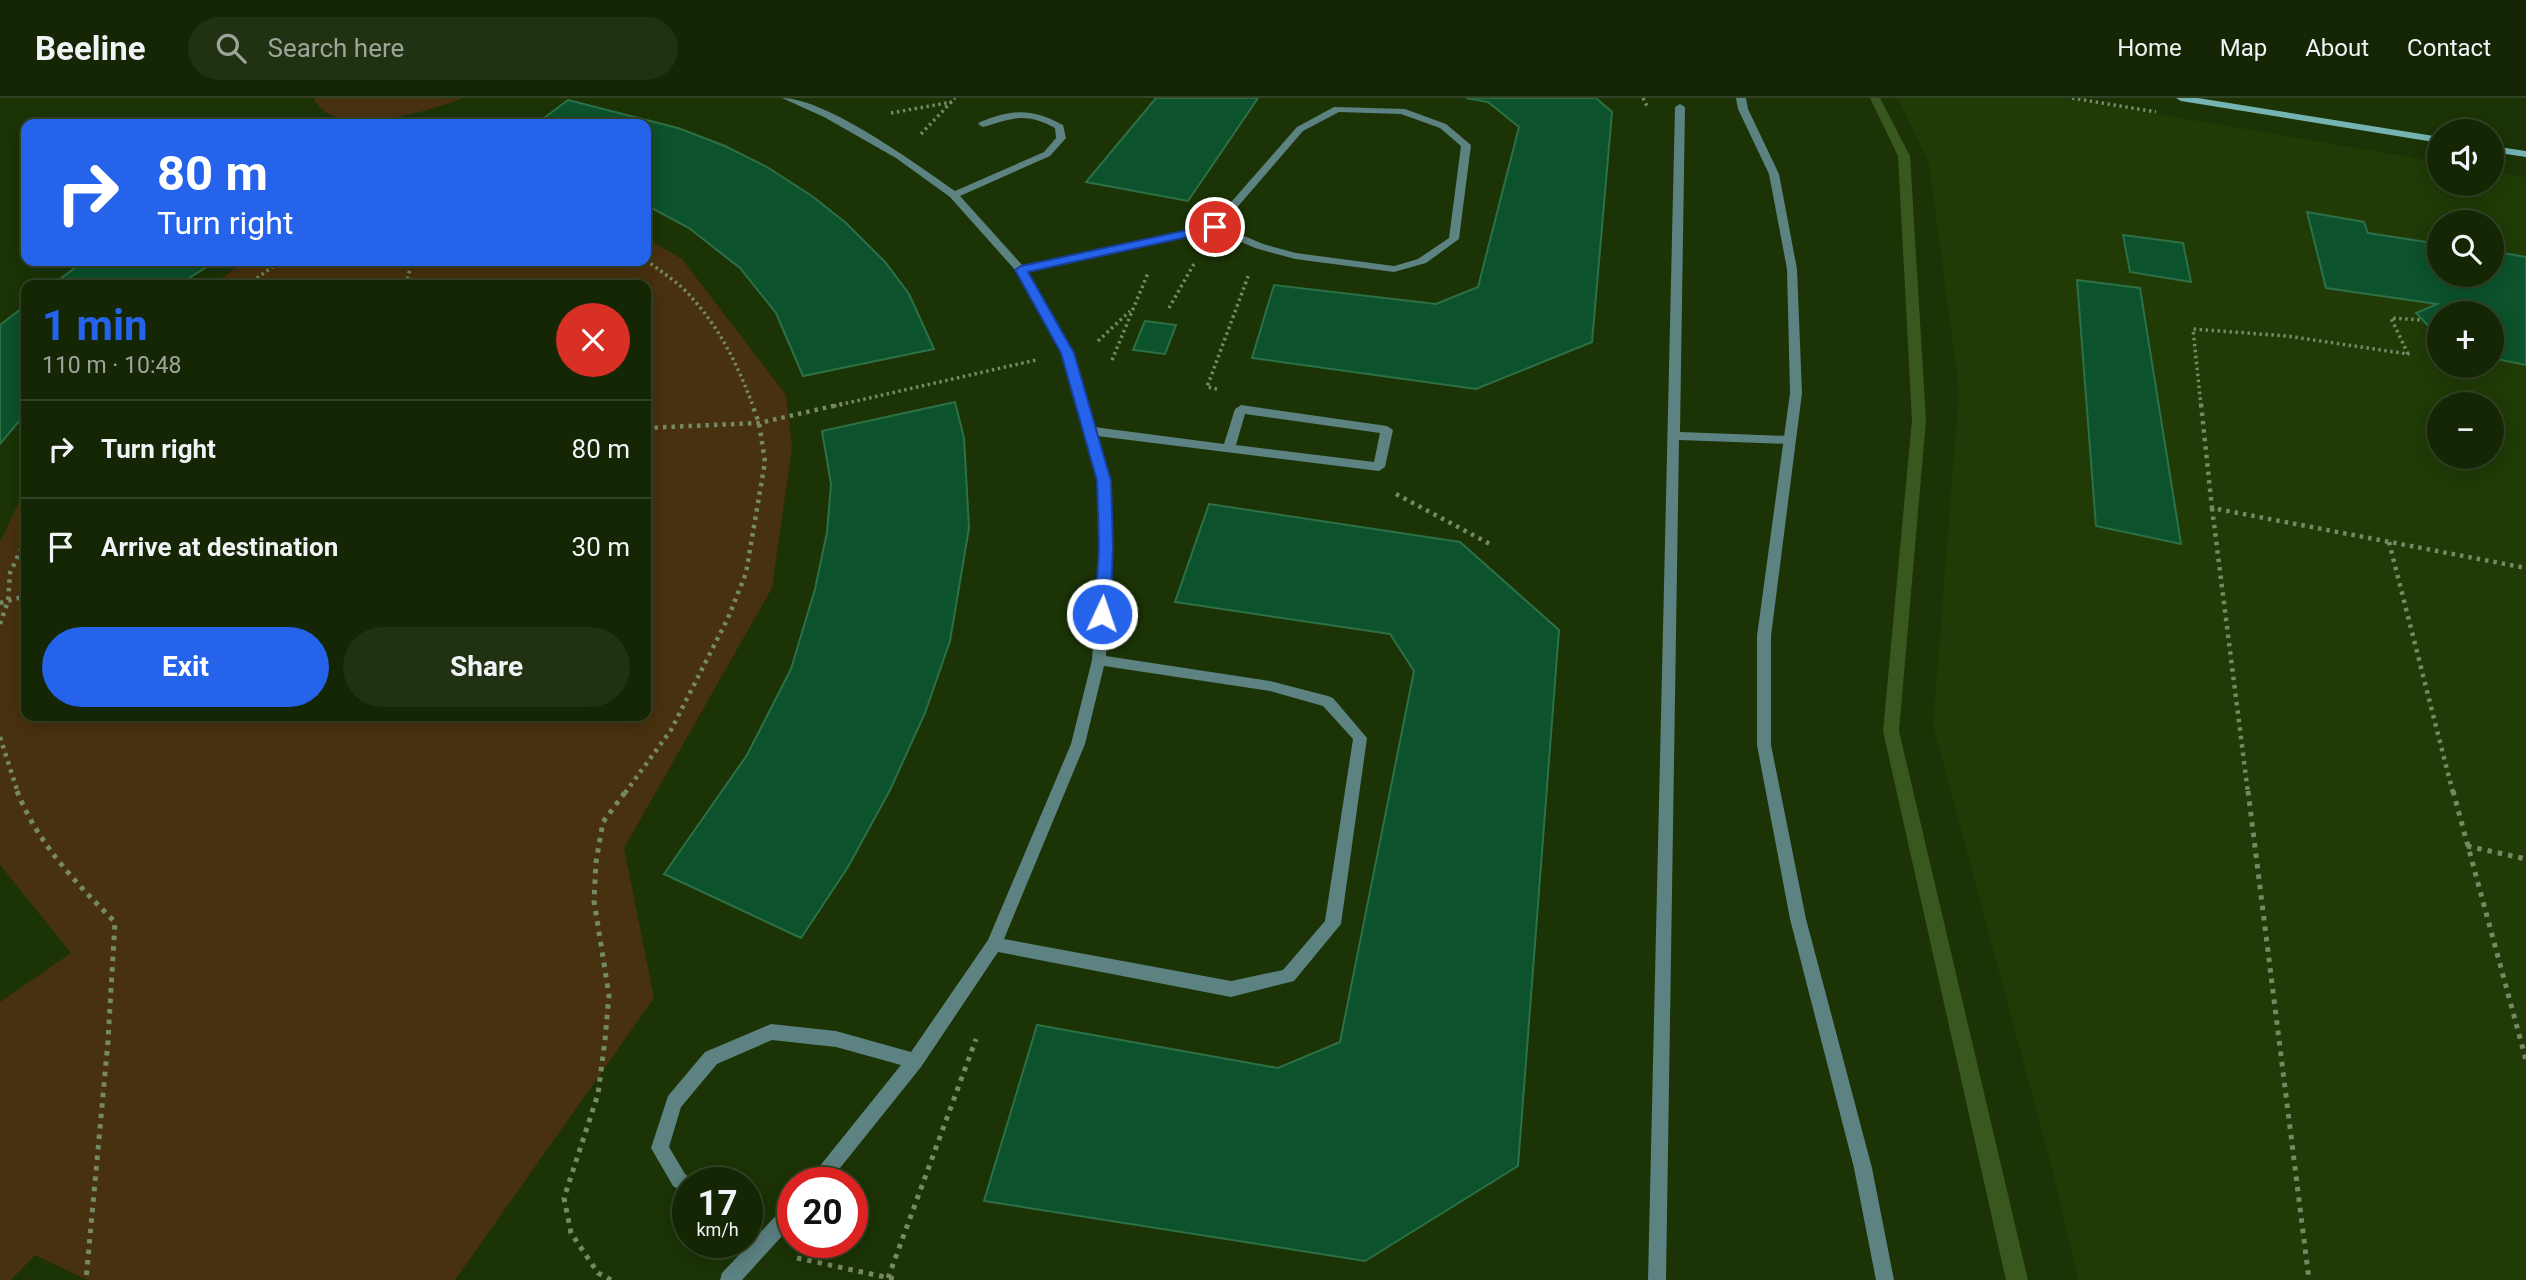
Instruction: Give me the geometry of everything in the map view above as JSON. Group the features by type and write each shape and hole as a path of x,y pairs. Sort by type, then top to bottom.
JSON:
{"street":[{"path":"788,98 827,115 899,156 954,195 1021,270 1067,353 1104,481 1106,547 1099,660 1078,744 994,944 915,1061 830,1167"},
{"path":"1741,98 1743,109 1774,174 1793,269 1796,393 1764,636 1764,744 1798,919 1863,1168 1885,1280"},
{"path":"2181,98 2427,138"},
{"path":"1657,1280 1680,107"},
{"path":"1021,270 1215,227 1300,129 1337,109 1402,111 1443,126 1466,145 1454,239 1422,261 1394,269 1295,256 1259,247 1215,227"},
{"path":"954,195 1047,154 1061,138 1060,127 1040,116 1023,113 1005,115 983,124"},
{"path":"2504,151 2526,154"},
{"path":"1091,431 1379,467 1387,430 1241,409 1228,447"},
{"path":"1674,436 1789,440"},
{"path":"994,944 1231,989 1288,976 1333,924 1360,738 1328,702 1270,686 1099,660"},
{"path":"672,1168 660,1148 674,1102 711,1058 771,1032 836,1039 915,1061"},
{"path":"763,1243 777,1228"},
{"path":"729,1280 750,1258"}],"path":[{"path":"888,114 954,100"},
{"path":"919,136 954,100"},
{"path":"1169,307 1215,227"},
{"path":"1220,389 1207,387 1259,247"},
{"path":"1112,360 1153,262"},
{"path":"611,1280 598,1273 571,1233 564,1199 598,1094 610,995 594,901 596,862 603,822 671,730 728,618 746,573 765,462 759,422 738,366 720,334 691,296 651,264"},
{"path":"254,280 274,266"},
{"path":"1096,342 1134,308"},
{"path":"2309,1280 2212,508 2193,329 2287,336 2408,354 2390,318 2422,320"},
{"path":"651,428 759,422 1067,353"},
{"path":"1385,489 1421,505 1490,544"},
{"path":"2212,508 2526,568"},
{"path":"2389,542 2467,846 2526,1060"},
{"path":"0,624 8,601 10,573 21,549"},
{"path":"0,603 21,597"},
{"path":"0,737 16,790 39,837 71,877 115,922 108,1041 86,1280"},
{"path":"2467,846 2526,859"},
{"path":"888,1278 979,1032"},
{"path":"763,1251 899,1280"}],"shaded area":[{"path":"314,98 462,98 429,110 383,119 340,118 324,111"},
{"path":"1898,98 2063,98 2427,160 2427,196 2504,196 2504,173 2526,177 2526,1280 2078,1280 2053,1173 1933,725 1959,391 1929,164"},
{"path":"651,241 682,259 786,395 792,447 772,588 624,848 654,998 455,1280 87,1280 35,1255 11,1280 0,1280 0,1002 71,953 0,865 0,542 21,498 21,721 651,721 651,280 220,280 238,266 651,266"}],"building":[{"path":"1156,98 1258,98 1188,201 1086,182"},
{"path":"1466,98 1596,98 1612,112 1592,342 1476,389 1252,358 1274,285 1436,304 1478,287 1519,127 1488,102"},
{"path":"568,100 643,119 543,119"},
{"path":"651,121 725,146 767,167 812,196 846,223 885,262 909,294 934,349 803,376 776,313 740,268 689,228 651,208"},
{"path":"2307,212 2364,222 2368,233 2427,242 2427,287 2504,287 2504,253 2526,257 2526,365 2504,360 2504,301 2427,303 2326,288"},
{"path":"2123,235 2183,243 2191,282 2130,272"},
{"path":"77,266 208,266 186,280 59,280"},
{"path":"2077,280 2140,288 2181,544 2096,526"},
{"path":"2427,308 2427,324 2416,313"},
{"path":"21,309 21,419 0,444 0,325"},
{"path":"1145,321 1176,325 1165,354 1133,350"},
{"path":"955,402 964,438 969,528 950,641 925,713 890,790 848,867 801,938 664,874 747,755 791,669 815,589 827,532 831,484 822,431"},
{"path":"1209,504 1460,542 1559,630 1518,1166 1365,1261 984,1201 1037,1025 1278,1068 1340,1042 1414,671 1390,634 1175,602"}],"waterway":[{"path":"1875,98 1904,156 1919,420 1891,731 2017,1280"}],"route":[{"path":"1102,614 1106,547 1104,481 1067,353 1021,270 1215,227"}]}
